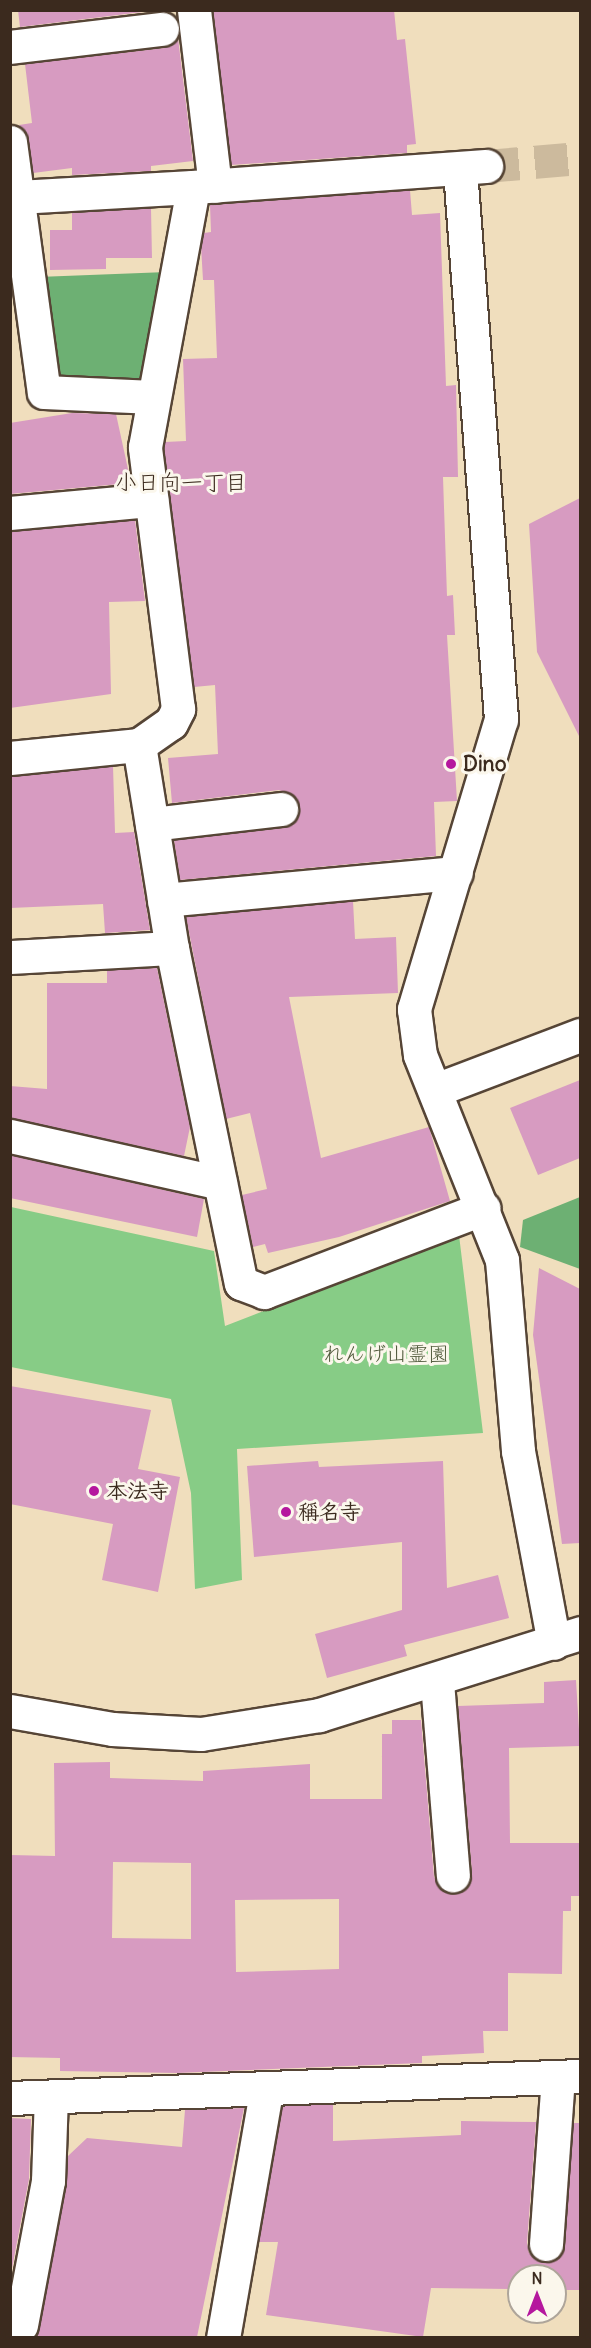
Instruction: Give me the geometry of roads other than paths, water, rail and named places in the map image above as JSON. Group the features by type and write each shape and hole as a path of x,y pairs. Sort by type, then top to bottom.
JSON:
{"street":[{"path":"10,758 139,746 171,723 178,709 145,447 153,397 204,187 194,10"},
{"path":"10,47 162,29"},
{"path":"10,142 17,197 24,352 44,392 153,397"},
{"path":"10,1711 112,1729 201,1734 319,1715 437,1682 567,1638 518,1450 502,1260 438,1089 420,1055 414,1009 501,720 473,168 204,187 17,197"},
{"path":"10,513 151,500"},
{"path":"139,746 172,948 241,1283 264,1292 484,1208"},
{"path":"152,824 281,809"},
{"path":"164,900 456,873"},
{"path":"10,957 172,948"},
{"path":"438,1089 580,1035"},
{"path":"10,1136 220,1183"},
{"path":"437,1682 453,1875"},
{"path":"10,2098 267,2091 569,2077 546,2244"},
{"path":"223,2337 267,2091"},
{"path":"21,2325 48,2181 51,2097"}],"tunnel":[{"path":"486,166 580,158"}],"place":[{"name":"Dino","path":"451,764"},
{"name":"本法寺","path":"94,1491"},
{"name":"稱名寺","path":"286,1512"}],"district":[{"name":"小日向一丁目","path":"181,483"}],"park label":[{"name":"れんげ山霊園","path":"386,1354"}]}
